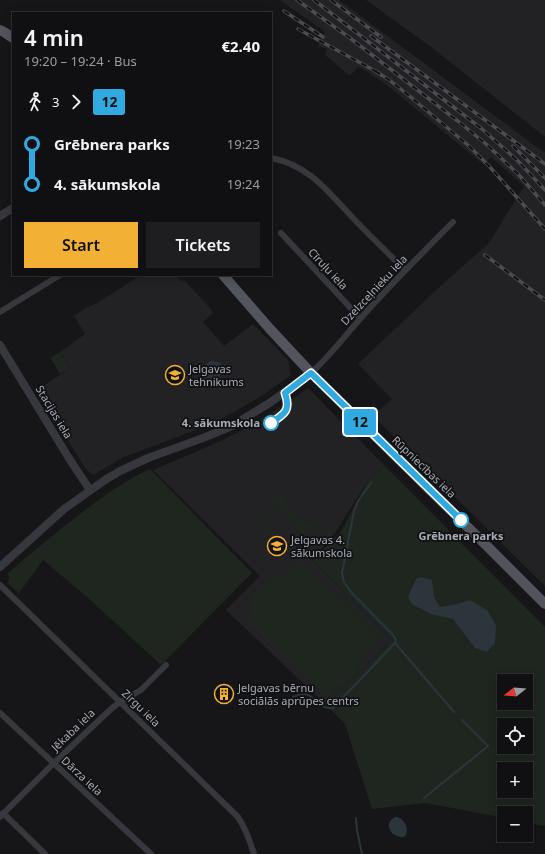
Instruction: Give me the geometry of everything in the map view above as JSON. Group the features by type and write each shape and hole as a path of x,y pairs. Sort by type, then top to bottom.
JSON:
{"main road":[{"path":"1,29 12,37"},
{"name":"Rūpniecības iela","path":"223,276 270,330 311,373 545,604"}],"street":[{"path":"272,158 293,164 306,172 330,192 352,217 405,270"},
{"path":"0,216 12,209"},
{"name":"Dzelzceļnieku iela","path":"311,373 320,365 360,318 405,270 454,222"},
{"name":"Cīruļu iela","path":"281,234 360,318"},
{"path":"0,312 58,276"},
{"name":"Stacijas iela","path":"0,345 90,490"},
{"path":"0,567 64,509 115,474 156,455 232,426 280,396 311,373"},
{"name":"Zirgu iela","path":"0,585 238,817 248,835 254,854"},
{"name":"Jēkaba iela","path":"2,815 112,708 141,690 166,665"},
{"name":"Dārza iela","path":"0,713 151,854"},
{"path":"2,815 45,854"}],"shaded area":[{"path":"280,0 339,0 545,153 545,586 377,420 375,422 370,418 392,399 358,364 435,291 489,243 524,186 491,157 484,165 388,86 366,71 358,67 350,76 325,55 327,49 318,46 325,32"},
{"path":"366,0 545,0 545,137 431,47"},
{"name":"Jelgavas tehnikums","path":"139,276 177,276 182,282 184,280 211,309 213,313 203,322 224,346 253,324 288,360 291,375 263,395 207,426 124,457 93,475 86,469 36,391 70,368 60,352 85,334 74,316 84,309 99,302"},
{"path":"60,352 70,368 60,374 51,359"},
{"path":"210,361 218,362 222,365 222,373 218,379 208,383 204,382 202,371"},
{"name":"Jelgavas 4. sākumskola","path":"308,388 385,466 368,481 335,533 312,560 393,640 326,705 226,610 260,576 153,470 239,432"},
{"name":"Grēbnera parks","path":"385,466 545,627 545,826 533,823 533,806 497,806 497,817 426,803 372,809 345,724 326,705 393,640 312,560 340,533 368,481"},
{"path":"150,469 252,573 161,665 86,596 43,560 19,593 8,584 8,573 52,536 85,510 129,479"},
{"path":"282,491 288,497 284,502 308,526 315,519 318,522 294,544 292,544 289,540 300,529 275,504 259,519 257,517"},
{"path":"265,524 288,546 288,549 283,554 280,555 272,549 277,543 261,528"},
{"path":"329,530 332,533 304,562 383,637 359,663 351,680 341,686 330,688 335,694 329,699 245,620 252,613 249,599 250,597 263,584 286,572 297,560 301,564 303,562 294,554 296,551 295,549 306,540 305,539 309,535 316,535 320,539"},
{"path":"421,577 432,580 434,597 440,607 470,600 487,610 496,625 495,643 487,652 475,648 453,619 431,614 412,604 408,597 416,579"},
{"path":"395,817 399,818 406,824 407,833 405,836 397,836 390,831 390,822"}],"waterway":[{"path":"293,697 305,694 320,705 333,708 395,643 396,640 393,635 351,592 344,582 342,573 354,511 358,501 371,483"},
{"path":"395,643 454,712"},
{"path":"424,798 488,746 462,720"},
{"path":"356,818 362,854"}],"railway":[{"path":"297,0 350,38 486,144 518,174 545,205"},
{"path":"314,0 482,129 518,161 545,190"},
{"path":"331,0 381,37"},
{"path":"284,11 323,37"},
{"path":"298,29 379,73"},
{"path":"371,36 545,164"},
{"path":"375,71 407,94 469,146 545,229"},
{"path":"513,146 545,178"},
{"path":"485,255 545,300"}],"bus line":[{"name":"12","path":"271,423 281,417 286,411 287,400 285,393 311,373 461,520"}],"place":[{"name":"Jelgavas tehnikums","path":"175,375"},
{"name":"4. sākumskola","path":"271,423"},
{"name":"Grēbnera parks","path":"461,520"},
{"name":"Jelgavas 4. sākumskola","path":"277,546"},
{"name":"Jelgavas bērnu sociālās aprūpes centrs","path":"224,694"}]}
